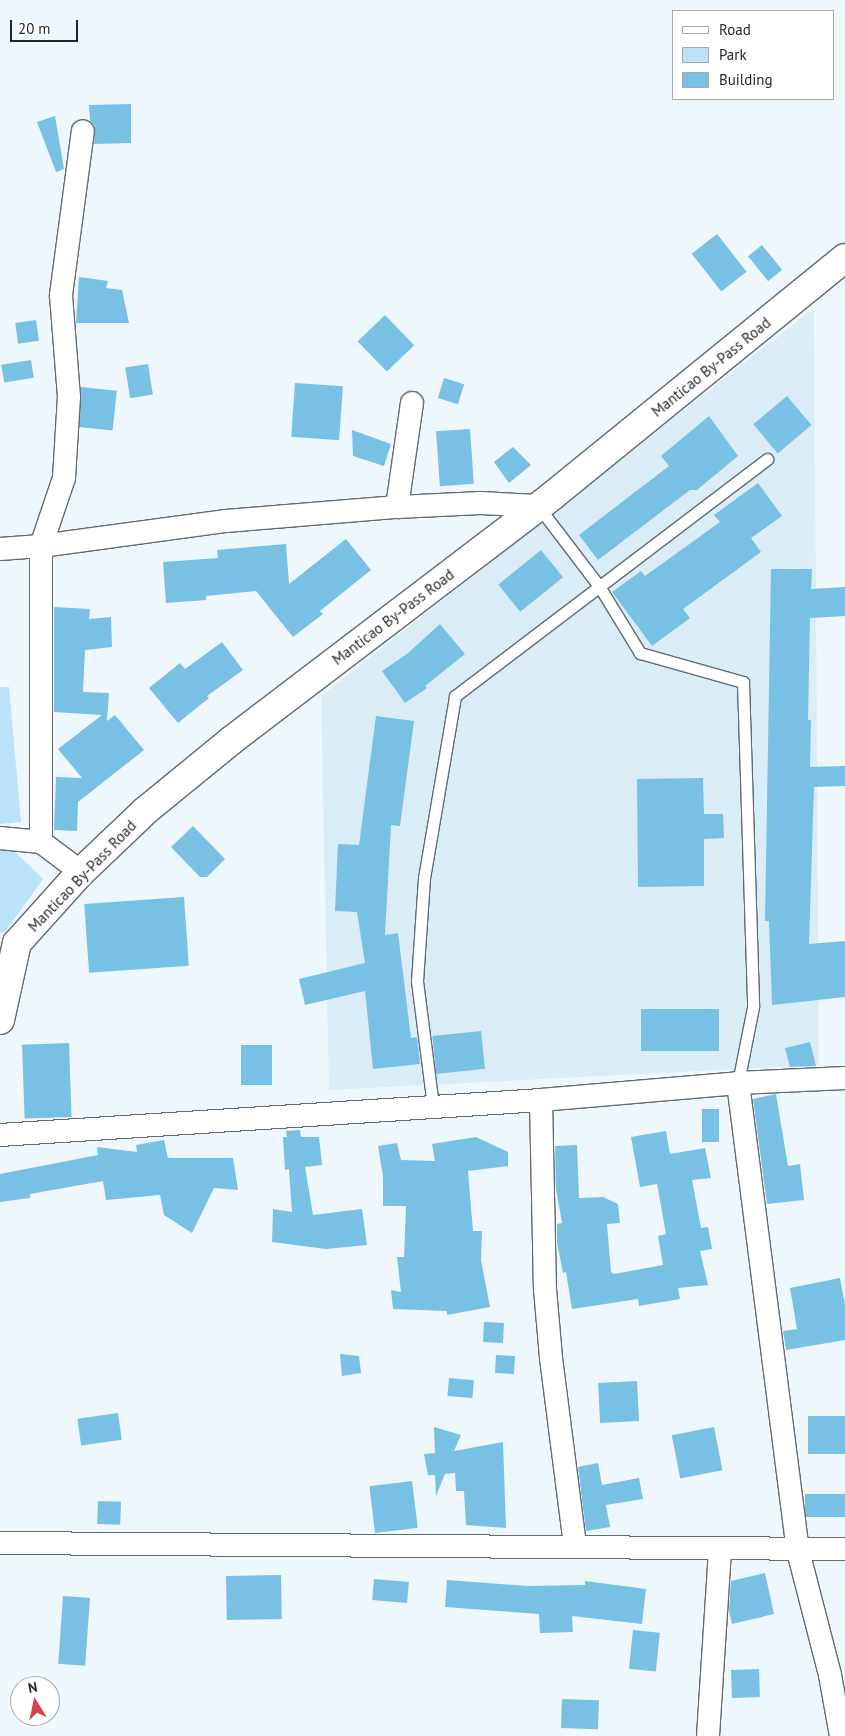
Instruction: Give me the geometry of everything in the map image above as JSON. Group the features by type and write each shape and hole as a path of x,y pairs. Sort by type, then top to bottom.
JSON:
{"street":[{"path":"41,842 41,546 64,478 69,397 61,295 83,130"},
{"name":"Manticao By-Pass Road","path":"0,1020 8,943 145,811 232,740 538,506 845,258"},
{"path":"397,507 412,403"},
{"path":"0,549 41,546 226,521 397,507 481,504 538,506"},
{"path":"0,838 41,842 81,872"},
{"path":"0,1135 540,1100 738,1083 845,1078"},
{"path":"738,1083 798,1551 830,1675 841,1736"},
{"path":"540,1100 545,1290 551,1358 575,1546"},
{"path":"0,1543 575,1546 798,1551 845,1549"},
{"path":"708,1736 720,1549"}],"lane":[{"path":"433,1106 417,981 424,878 455,696 768,459"},
{"path":"538,506 599,586 640,653 743,682 753,1006 738,1083"}],"shaded area":[{"path":"814,308 819,1065 329,1090 321,696"}],"green space":[{"path":"0,687 9,687 21,822 0,824"},
{"path":"12,849 43,879 5,932 0,933 0,851"}],"building":[{"path":"131,104 131,143 94,144 95,126 90,120 89,105"},
{"path":"55,116 64,169 56,172 37,122"},
{"path":"717,234 747,272 721,292 692,254"},
{"path":"762,245 782,270 768,281 748,256"},
{"path":"79,277 108,281 106,288 122,290 129,323 76,323"},
{"path":"385,315 414,345 387,372 358,341"},
{"path":"36,320 39,341 18,344 15,323"},
{"path":"31,360 34,378 4,382 1,365"},
{"path":"148,364 153,395 130,398 125,368"},
{"path":"444,378 464,384 458,404 438,398"},
{"path":"295,383 343,386 339,440 291,437"},
{"path":"81,387 117,391 113,431 77,427"},
{"path":"787,396 811,425 778,453 753,424"},
{"path":"709,416 738,456 697,490 690,490 598,560 579,535 669,466 661,456"},
{"path":"470,429 474,484 440,486 436,431"},
{"path":"352,430 391,444 384,466 353,456"},
{"path":"513,447 531,465 509,483 494,462"},
{"path":"758,483 782,516 751,538 761,552 683,609 690,618 652,646 612,592 641,571 645,576 720,522 714,515"},
{"path":"346,539 371,570 320,611 323,614 293,637 256,591 206,596 206,600 166,603 163,562 218,558 217,550 286,544 289,584"},
{"path":"541,550 563,577 520,612 498,585"},
{"path":"771,569 812,569 811,589 845,587 845,616 810,618 808,720 811,720 810,767 845,766 845,786 814,787 809,944 845,941 845,997 772,1005 769,921 765,921"},
{"path":"54,607 90,609 89,619 111,617 112,647 85,650 83,692 109,693 107,721 115,715 144,750 78,802 77,831 54,830 56,777 82,778 58,749 102,715 54,712"},
{"path":"440,624 465,654 425,686 427,688 405,703 382,671 407,654"},
{"path":"222,642 243,670 207,696 209,698 178,723 149,688 180,663 185,669"},
{"path":"376,716 414,721 400,826 391,825 385,935 398,933 411,1038 417,1037 420,1064 373,1069 365,991 305,1005 299,979 365,963 357,912 335,911 338,844 359,845"},
{"path":"703,778 704,814 723,814 724,838 704,839 704,886 638,887 637,779"},
{"path":"193,826 225,859 207,877 200,877 171,847"},
{"path":"184,897 189,966 89,973 84,904"},
{"path":"641,1009 719,1009 719,1051 641,1051"},
{"path":"481,1031 485,1069 436,1074 432,1036"},
{"path":"810,1042 816,1066 790,1067 785,1048"},
{"path":"69,1043 72,1117 25,1119 22,1045"},
{"path":"241,1045 272,1045 272,1085 241,1085"},
{"path":"776,1094 788,1166 800,1164 804,1200 767,1204 753,1099"},
{"path":"702,1109 719,1109 719,1142 702,1142"},
{"path":"300,1130 301,1137 319,1137 322,1165 305,1167 313,1215 362,1209 367,1245 326,1249 272,1242 273,1209 292,1212 289,1169 285,1170 283,1137 287,1137 286,1131"},
{"path":"666,1131 670,1154 705,1148 711,1178 692,1180 701,1228 708,1227 712,1249 700,1251 708,1285 678,1288 680,1299 639,1306 638,1299 572,1309 566,1272 563,1273 557,1243 557,1224 562,1223 556,1189 555,1146 577,1145 579,1198 603,1197 618,1204 620,1223 607,1224 611,1272 614,1274 663,1265 658,1236 666,1234 657,1184 640,1187 631,1137"},
{"path":"476,1137 508,1152 508,1166 468,1171 473,1231 482,1231 481,1260 490,1307 447,1315 447,1311 393,1309 391,1290 401,1292 397,1257 404,1257 406,1206 383,1206 383,1176 378,1146 397,1143 401,1160 435,1161 432,1144"},
{"path":"164,1140 168,1158 233,1158 238,1190 214,1188 192,1233 164,1215 160,1195 106,1200 103,1181 30,1194 30,1198 0,1202 0,1174 98,1155 97,1147 137,1152 136,1145"},
{"path":"840,1278 845,1305 845,1340 786,1350 783,1331 797,1329 790,1288"},
{"path":"484,1322 504,1323 503,1343 483,1342"},
{"path":"340,1354 359,1356 361,1373 342,1376"},
{"path":"496,1355 515,1356 514,1374 495,1373"},
{"path":"449,1378 474,1380 472,1398 447,1396"},
{"path":"637,1381 639,1421 600,1423 598,1383"},
{"path":"118,1413 122,1440 81,1445 77,1419"},
{"path":"808,1416 845,1416 845,1454 808,1454"},
{"path":"434,1427 461,1435 454,1451 503,1442 506,1528 466,1525 464,1491 456,1491 455,1473 445,1474 436,1496 435,1475 428,1475 424,1454 435,1453"},
{"path":"714,1427 722,1470 680,1478 672,1435"},
{"path":"598,1463 602,1485 639,1478 643,1499 606,1505 610,1527 586,1531 578,1467"},
{"path":"412,1481 418,1528 375,1533 369,1486"},
{"path":"805,1494 845,1494 845,1517 805,1517"},
{"path":"98,1501 121,1502 120,1525 97,1524"},
{"path":"765,1573 774,1614 732,1624 729,1611 731,1581"},
{"path":"281,1575 282,1619 227,1620 226,1576"},
{"path":"374,1579 409,1582 407,1603 372,1600"},
{"path":"447,1580 528,1586 585,1585 585,1581 646,1589 642,1624 572,1616 573,1632 540,1633 539,1614 445,1607"},
{"path":"63,1596 90,1598 85,1666 58,1664"},
{"path":"633,1630 660,1633 656,1672 629,1669"},
{"path":"759,1669 760,1697 732,1698 731,1670"},
{"path":"562,1699 599,1700 598,1729 561,1728"}]}
